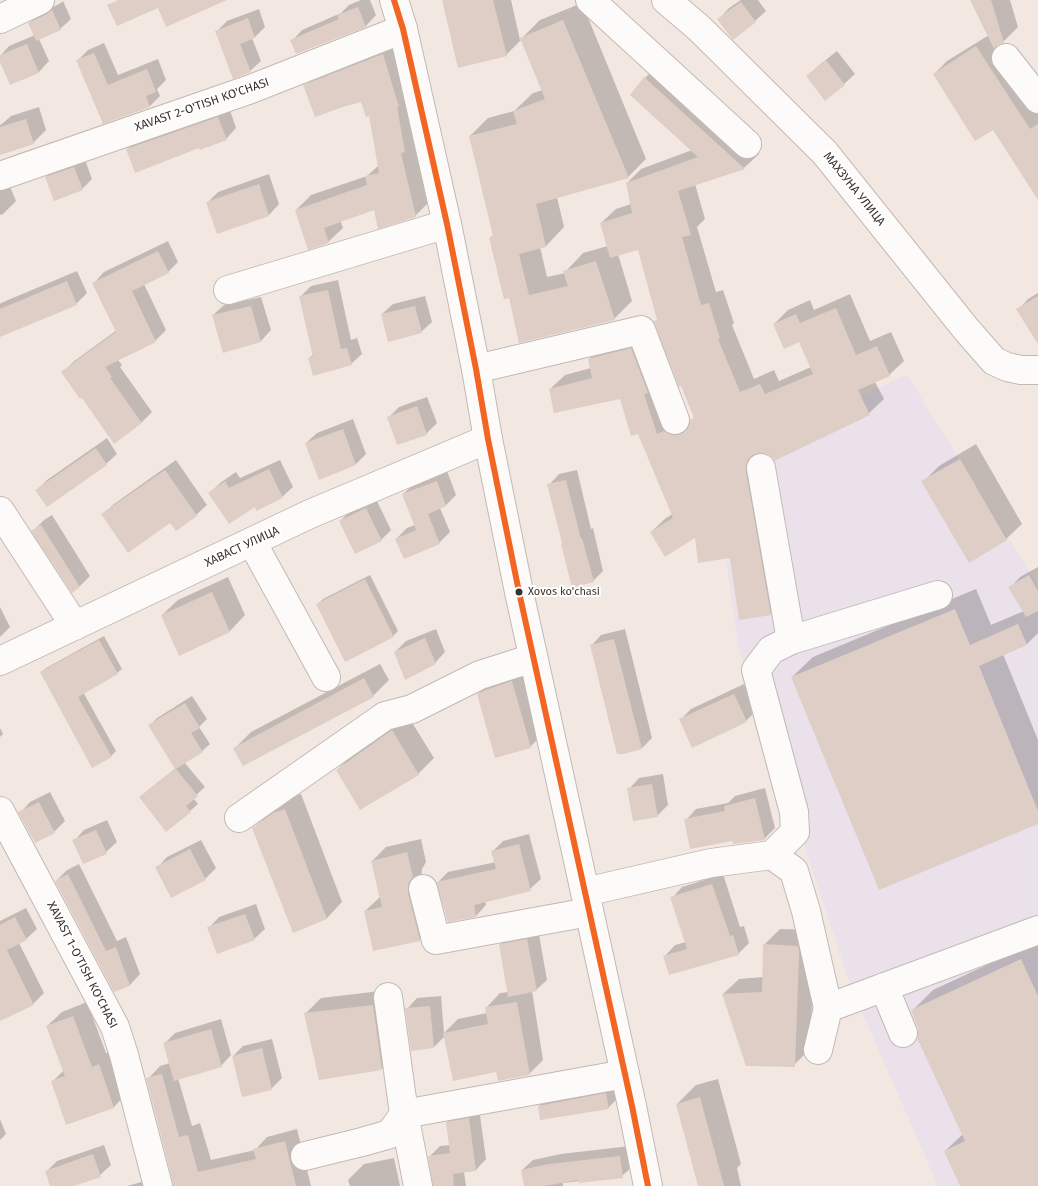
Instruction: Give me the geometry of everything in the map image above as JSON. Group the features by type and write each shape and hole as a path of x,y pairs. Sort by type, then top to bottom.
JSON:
{"street":[{"path":"0,20 40,0"},
{"path":"394,0 403,30 447,224 488,439 533,658 648,1186"},
{"path":"400,0 403,30"},
{"path":"590,0 747,144"},
{"name":"МАХЗУНА УЛИЦА","path":"666,0 699,28 825,153 966,329 994,361 1007,367 1021,370 1038,370"},
{"name":"XAVAST 2-O'TISH KO'CHASI","path":"0,176 251,89 403,30"},
{"path":"1006,58 1038,99"},
{"path":"228,290 447,224"},
{"path":"476,369 641,330 674,420"},
{"name":"ХАВАСТ УЛИЦА","path":"0,661 319,510 488,439"},
{"path":"761,468 791,640"},
{"path":"0,511 75,626"},
{"path":"252,542 326,678"},
{"path":"423,889 436,940 587,902 712,863 772,855 795,832 794,812 756,670 771,650 791,640 938,595"},
{"path":"239,818 385,716 412,709 480,675 533,658"},
{"name":"XAVAST 1-O'TISH KO'CHASI","path":"0,811 115,1027 158,1186"},
{"path":"772,855 794,871 806,911 828,1008 818,1050"},
{"path":"828,1008 1038,930"},
{"path":"884,987 903,1033"},
{"path":"388,997 404,1114 418,1186"},
{"path":"305,1156 390,1134 404,1114 625,1074"}],"shaded area":[{"path":"907,375 1038,586 1038,1186 938,1186 850,984 738,646 713,463"}],"building":[{"path":"118,0 227,0 166,27 158,8 117,26 107,5"},
{"path":"442,0 493,0 507,56 458,68"},
{"path":"970,0 991,0 1004,43 997,45 994,49"},
{"path":"741,2 756,22 733,40 717,19"},
{"path":"358,7 366,27 296,54 290,40 339,19 337,15"},
{"path":"52,10 61,30 36,41 28,23"},
{"path":"248,18 255,38 240,44 251,72 233,79 215,31"},
{"path":"563,20 629,178 536,204 546,247 519,254 529,295 568,286 563,271 596,261 615,320 519,343 509,298 504,299 489,238 493,236 469,136 517,124 513,111 545,99 520,38"},
{"path":"27,44 39,73 10,85 0,62 0,55"},
{"path":"976,46 1030,129 1038,124 1038,200 993,130 975,141 933,74"},
{"path":"94,53 108,85 147,69 156,92 146,96 150,107 103,124 76,60"},
{"path":"383,54 399,107 397,107 405,152 401,153 416,217 378,229 374,210 324,228 329,243 308,250 295,210 367,185 365,176 379,173 369,116 366,117 361,102 315,117 303,85"},
{"path":"826,60 845,85 825,101 806,76"},
{"path":"644,77 745,169 678,191 691,235 682,237 701,305 709,303 720,338 718,339 740,392 760,384 765,394 813,374 799,342 784,349 773,324 796,314 800,323 836,308 856,355 877,346 890,376 858,390 870,415 774,461 767,454 759,453 751,456 747,462 746,471 771,615 739,620 730,558 698,563 695,538 665,557 650,532 673,518 638,434 631,436 620,399 554,413 549,389 592,378 588,359 631,348 648,393 644,394 657,434 664,431 672,435 681,434 687,429 690,420 694,418 681,386 679,387 653,321 657,320 638,250 610,258 600,223 632,213 626,183 698,157 630,95"},
{"path":"218,117 227,140 200,150 199,148 135,173 126,149"},
{"path":"26,119 34,144 0,155 0,127"},
{"path":"74,167 83,190 54,201 45,177"},
{"path":"259,184 269,216 217,234 206,202"},
{"path":"158,251 169,273 132,291 156,342 105,367 112,377 110,378 142,423 114,444 61,372 116,332 92,283"},
{"path":"67,281 77,305 0,337 0,309"},
{"path":"328,290 341,349 347,348 352,365 313,376 308,358 313,357 299,296"},
{"path":"1038,296 1038,344 1016,309"},
{"path":"251,306 261,342 223,353 212,315"},
{"path":"415,306 422,333 388,342 381,314"},
{"path":"417,406 427,435 397,445 387,417"},
{"path":"343,429 356,465 319,480 305,443"},
{"path":"96,448 107,465 47,507 35,490"},
{"path":"960,459 1007,540 969,563 921,481"},
{"path":"269,469 283,498 256,511 255,507 229,524 208,493 225,481 229,488"},
{"path":"165,470 197,516 176,531 170,523 128,553 101,514"},
{"path":"566,480 594,582 572,588 547,484"},
{"path":"437,481 446,506 428,514 440,544 404,559 395,539 416,530 402,494"},
{"path":"366,508 382,541 355,554 339,521"},
{"path":"41,525 80,587 72,593 31,531"},
{"path":"1029,575 1038,591 1038,611 1026,617 1008,587"},
{"path":"365,579 394,637 345,662 316,604"},
{"path":"212,592 230,632 179,656 161,615"},
{"path":"955,609 970,645 1018,624 1027,645 979,666 1038,811 1038,824 879,890 791,677"},
{"path":"425,638 436,664 405,680 394,652"},
{"path":"614,639 642,749 624,754 617,754 590,645"},
{"path":"99,640 118,674 78,697 112,757 92,768 40,672"},
{"path":"364,678 374,697 243,766 233,748"},
{"path":"512,681 531,748 495,758 477,694"},
{"path":"734,694 747,722 692,748 679,719"},
{"path":"185,703 200,728 191,733 203,752 176,769 198,796 186,806 191,812 166,832 139,797 175,769 148,725"},
{"path":"392,730 419,775 360,810 336,770"},
{"path":"652,784 658,817 633,821 627,788"},
{"path":"755,798 765,840 733,844 732,841 690,849 684,819 725,811 724,806"},
{"path":"39,802 55,833 35,843 18,812"},
{"path":"285,809 327,919 293,933 252,828 273,813"},
{"path":"96,830 107,854 83,864 72,840"},
{"path":"519,844 531,891 474,905 476,917 448,922 436,882 496,869 491,851"},
{"path":"190,849 206,880 171,898 155,867"},
{"path":"407,852 413,877 408,884 408,893 420,941 373,951 364,911 382,907 371,861"},
{"path":"68,874 106,951 116,947 130,986 114,992 55,881"},
{"path":"712,884 730,936 733,935 739,955 669,975 663,956 687,949 670,897"},
{"path":"245,914 255,940 217,954 207,927"},
{"path":"15,917 27,940 7,950 34,1005 0,1021 0,925"},
{"path":"527,939 537,991 508,997 499,944"},
{"path":"763,944 798,946 795,1067 746,1066 722,994 762,992"},
{"path":"1021,959 1038,996 1038,1186 960,1186 944,1151 965,1141 917,1038 918,1028 911,1010"},
{"path":"517,1002 530,1075 498,1081 496,1072 453,1081 443,1033 488,1024 485,1007"},
{"path":"373,1005 382,1070 319,1080 304,1013"},
{"path":"430,1006 434,1048 411,1051 405,1008"},
{"path":"73,1016 92,1067 99,1064 114,1108 66,1125 51,1081 65,1076 46,1026"},
{"path":"211,1029 222,1067 174,1081 163,1043"},
{"path":"262,1048 272,1090 242,1097 232,1056"},
{"path":"162,1074 179,1137 188,1135 198,1172 256,1159 253,1149 285,1141 296,1186 173,1186 146,1078"},
{"path":"606,1093 609,1109 540,1120 538,1106"},
{"path":"700,1097 724,1186 698,1186 676,1104"},
{"path":"469,1118 476,1171 453,1174 454,1186 433,1186 428,1156 450,1153 446,1122"},
{"path":"93,1154 101,1177 74,1186 50,1186 45,1171"},
{"path":"620,1156 623,1178 579,1183 578,1180 544,1186 524,1186 521,1170 549,1164"}],"transit line":[{"path":"394,0 403,29 447,224 519,592 648,1186"}],"place":[{"name":"Xovos ko'chasi","path":"519,592"}]}
